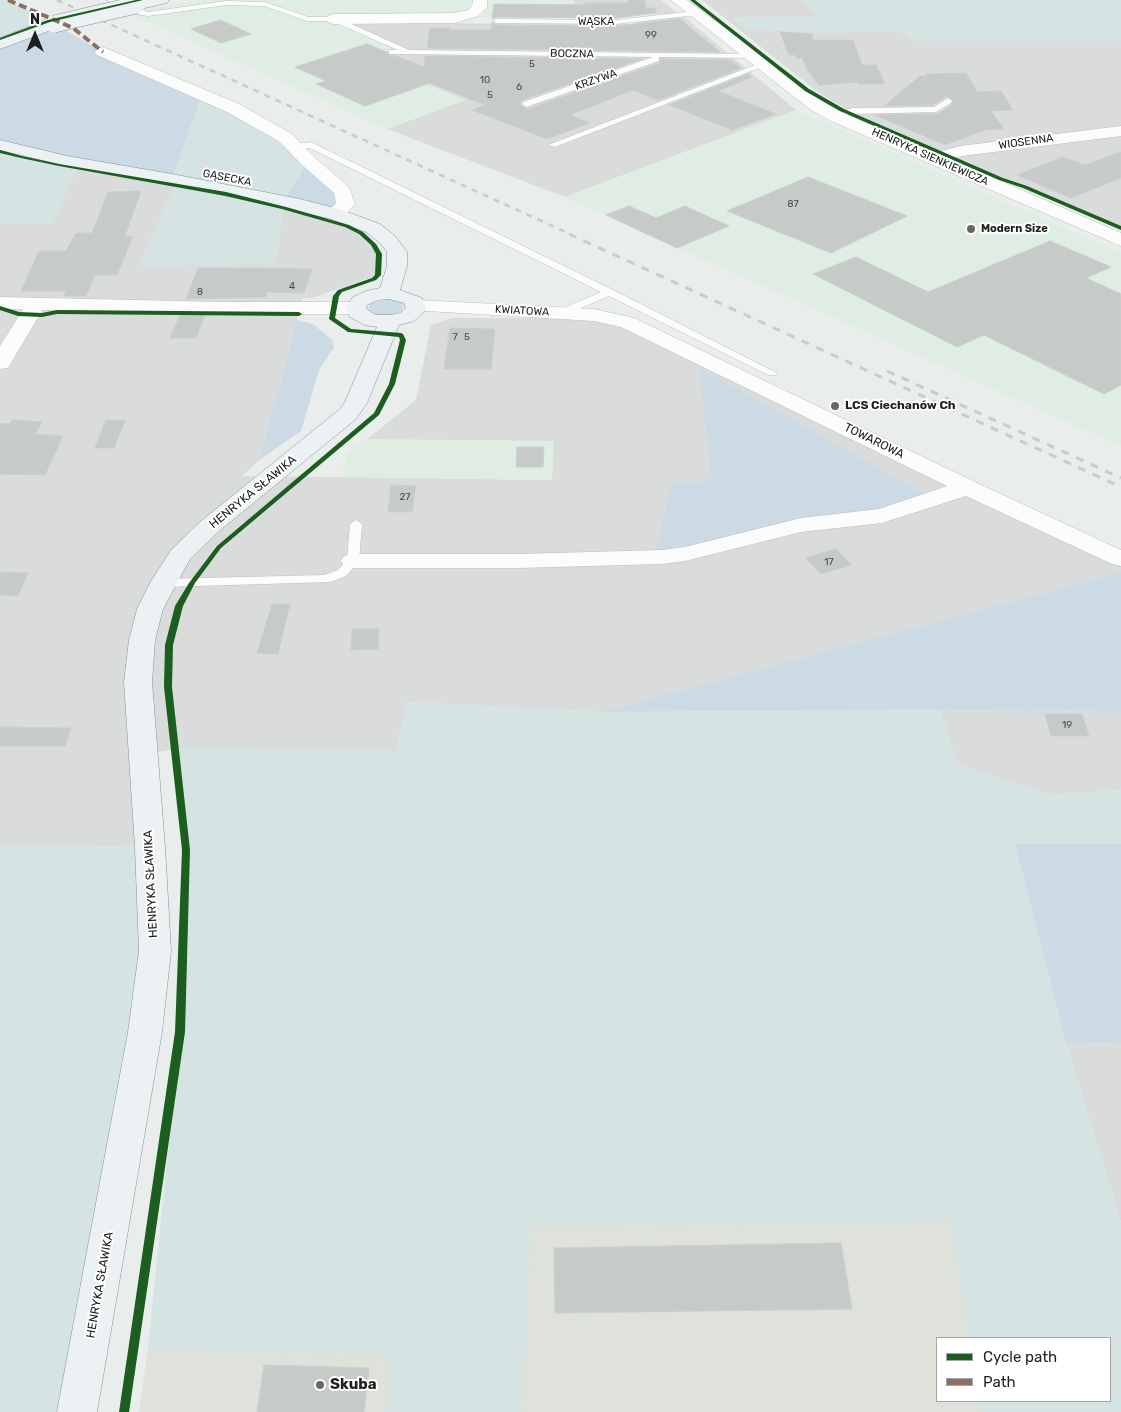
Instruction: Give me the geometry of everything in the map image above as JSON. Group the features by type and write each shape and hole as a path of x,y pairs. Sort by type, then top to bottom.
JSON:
{"main road":[{"path":"0,44 33,30 54,24 162,0"},
{"name":"GĄSECKA","path":"0,145 34,155 219,188 335,214 374,228 388,240 397,252 397,266 389,293"},
{"path":"389,293 411,298 417,306 416,310 407,317 373,317 360,301 389,293"},
{"name":"HENRYKA SŁAWIKA","path":"77,1412 145,1032 155,951 150,847 138,682 144,632 150,609 180,556 209,527 348,414 356,403 384,333 373,317"}],"street":[{"path":"333,19 467,16 478,7 480,0"},
{"name":"HENRYKA SIENKIEWICZA","path":"678,0 817,106 933,159 1121,240"},
{"path":"103,52 233,108 286,138 308,161 343,191 346,204 335,214"},
{"name":"WIOSENNA","path":"933,159 960,151 1121,131"},
{"path":"0,303 225,308 373,317"},
{"path":"0,363 36,304"},
{"name":"KWIATOWA","path":"417,306 594,315 627,322"},
{"name":"TOWAROWA","path":"627,322 967,487 1121,559"},
{"path":"353,561 519,561 662,557 685,554 801,525 882,516 967,487"}],"lane":[{"path":"111,0 134,11 148,14 247,2 265,4 307,19 333,19 410,53"},
{"name":"WĄSKA","path":"497,21 616,22 694,13"},
{"name":"BOCZNA","path":"392,52 666,55 758,61"},
{"name":"KRZYWA","path":"526,104 666,55"},
{"path":"552,145 758,61"},
{"path":"837,116 852,111 936,109 948,101"},
{"path":"296,147 311,145 772,373"},
{"path":"561,313 609,292"},
{"path":"163,583 326,580 342,573 353,561 356,524"}],"shaded area":[{"path":"0,0 8,0 49,21 0,39"},
{"path":"202,0 573,0 576,20 444,16 330,23 396,49 367,61 466,100 387,129 127,12"},
{"path":"573,0 661,0 679,14 576,15"},
{"path":"702,0 801,0 819,17 733,18 749,30 900,31 913,41 1121,41 1121,229 844,108 819,93"},
{"path":"801,0 1121,0 1121,41 913,41 900,31 749,30 732,18 819,17"},
{"path":"683,16 796,110 565,197 387,129 465,100 366,60 402,48 344,23 633,24 653,18"},
{"path":"54,24 103,52 202,95 172,179 0,145 0,44"},
{"path":"202,95 233,108 308,161 283,201 172,179"},
{"path":"796,110 1121,253 1121,446 565,197"},
{"path":"0,151 77,168 52,223 0,224"},
{"path":"308,161 343,191 335,214 283,201"},
{"path":"77,168 175,185 139,266 284,208 347,226 361,233 373,244 379,254 378,275 312,298 303,298 259,460 242,476 552,480 553,441 366,440 416,400 431,325 452,318 556,318 627,322 1121,559 1121,572 600,712 407,702 396,750 186,748 143,754 150,847 0,845 0,224 52,223"},
{"path":"175,185 284,208 276,264 139,266"},
{"path":"388,299 400,301 404,304 402,311 384,316 377,315 368,310 370,303"},
{"path":"297,320 313,324 332,340 334,347 319,370 301,431 259,460"},
{"path":"699,368 931,498 887,510 760,529 712,540 670,553 656,554 671,482 712,481"},
{"path":"367,439 554,441 552,480 342,477 347,453"},
{"path":"1121,572 1121,712 940,710 600,712"},
{"path":"407,702 600,712 940,710 958,765 1052,795 1121,790 1121,844 1015,844 1066,1043 1121,1223 1121,1412 981,1412 979,1402 1111,1402 1111,1337 969,1337 951,1222 531,1228 522,1412 386,1412 390,1356 148,1349 180,1032 186,850 175,750 186,748 396,750"},
{"path":"940,710 1121,712 1121,790 1052,795 958,765"},
{"path":"1015,844 1121,844 1121,1042 1066,1043"},
{"path":"0,845 150,847 155,951 77,1412 0,1412"},
{"path":"1121,1042 1121,1223 1066,1043"},
{"path":"951,1222 969,1337 936,1337 936,1402 979,1402 981,1412 522,1412 531,1228"},
{"path":"148,1349 391,1356 386,1412 139,1412"}],"building":[{"path":"627,0 645,0 646,8 656,8 656,13 616,18 497,17 492,19 494,4 585,5 585,3 628,3"},
{"path":"680,19 720,52 427,48 430,28 491,30 492,22 497,25 616,26"},
{"path":"220,20 251,34 221,43 191,29"},
{"path":"780,32 812,34 813,40 853,40 862,65 876,65 885,84 859,84 858,82 819,85 808,71 802,57 798,59 795,55 789,55"},
{"path":"367,44 387,52 389,56 396,56 424,67 425,56 642,59 522,100 520,104 527,109 660,63 661,59 730,60 741,68 658,100 633,90 570,115 590,123 547,139 472,110 485,105 430,83 365,106 316,84 326,81 295,67"},
{"path":"966,73 977,92 1001,91 1013,110 991,111 1004,129 985,130 945,145 875,115 937,114 952,105 953,100 947,96 933,105 884,106 920,76 927,76 926,74"},
{"path":"748,74 752,77 718,91 776,114 732,130 669,105"},
{"path":"1121,152 1121,178 1071,198 1017,175 1063,157 1085,165"},
{"path":"808,177 907,216 831,253 727,211"},
{"path":"141,191 125,236 133,236 117,275 95,275 86,296 64,296 66,291 21,291 39,251 66,251 76,233 92,233 108,192"},
{"path":"629,206 656,218 685,206 729,226 677,248 606,215"},
{"path":"1050,241 1111,267 1086,278 1121,294 1121,385 1104,394 984,335 957,347 813,274 856,257 928,292"},
{"path":"198,268 312,269 304,293 267,292 266,297 186,299"},
{"path":"180,315 205,315 196,338 170,338"},
{"path":"450,328 495,329 491,369 444,369"},
{"path":"12,420 42,422 35,434 63,436 45,475 0,474 0,423 10,424"},
{"path":"106,420 125,421 114,448 95,448"},
{"path":"517,447 544,447 543,467 516,467"},
{"path":"391,485 416,486 412,512 388,512"},
{"path":"836,549 852,565 821,574 805,558"},
{"path":"0,572 28,573 18,596 0,595"},
{"path":"272,604 290,604 278,654 257,653"},
{"path":"352,629 379,629 378,649 351,650"},
{"path":"1045,714 1082,714 1089,736 1051,736"},
{"path":"0,727 71,728 65,746 0,746"},
{"path":"841,1243 852,1309 555,1313 554,1248"},
{"path":"264,1365 369,1368 364,1412 257,1412"}],"railway":[{"path":"57,0 572,235"},
{"path":"569,234 1121,487"},
{"path":"887,371 1121,478"}],"marked path":[{"path":"8,0 73,28 103,52"}],"cycle path":[{"path":"0,39 49,21 141,0"},
{"path":"692,0 807,90 842,110 1001,179 1025,187 1121,228"},
{"path":"0,151 59,165 226,194 347,226 361,233 373,244 379,254 378,275 374,279 340,291 336,296 332,319 350,331 401,335 403,340 392,384 377,414 219,547 192,583 179,606 169,645 168,687 186,850 180,1032 124,1412"},
{"path":"0,308 18,314 42,315 57,312 299,314"}],"place":[{"name":"Modern Size","path":"971,229"},
{"name":"LCS Ciechanów Ch","path":"835,406"},
{"name":"Skuba","path":"320,1385"}]}
